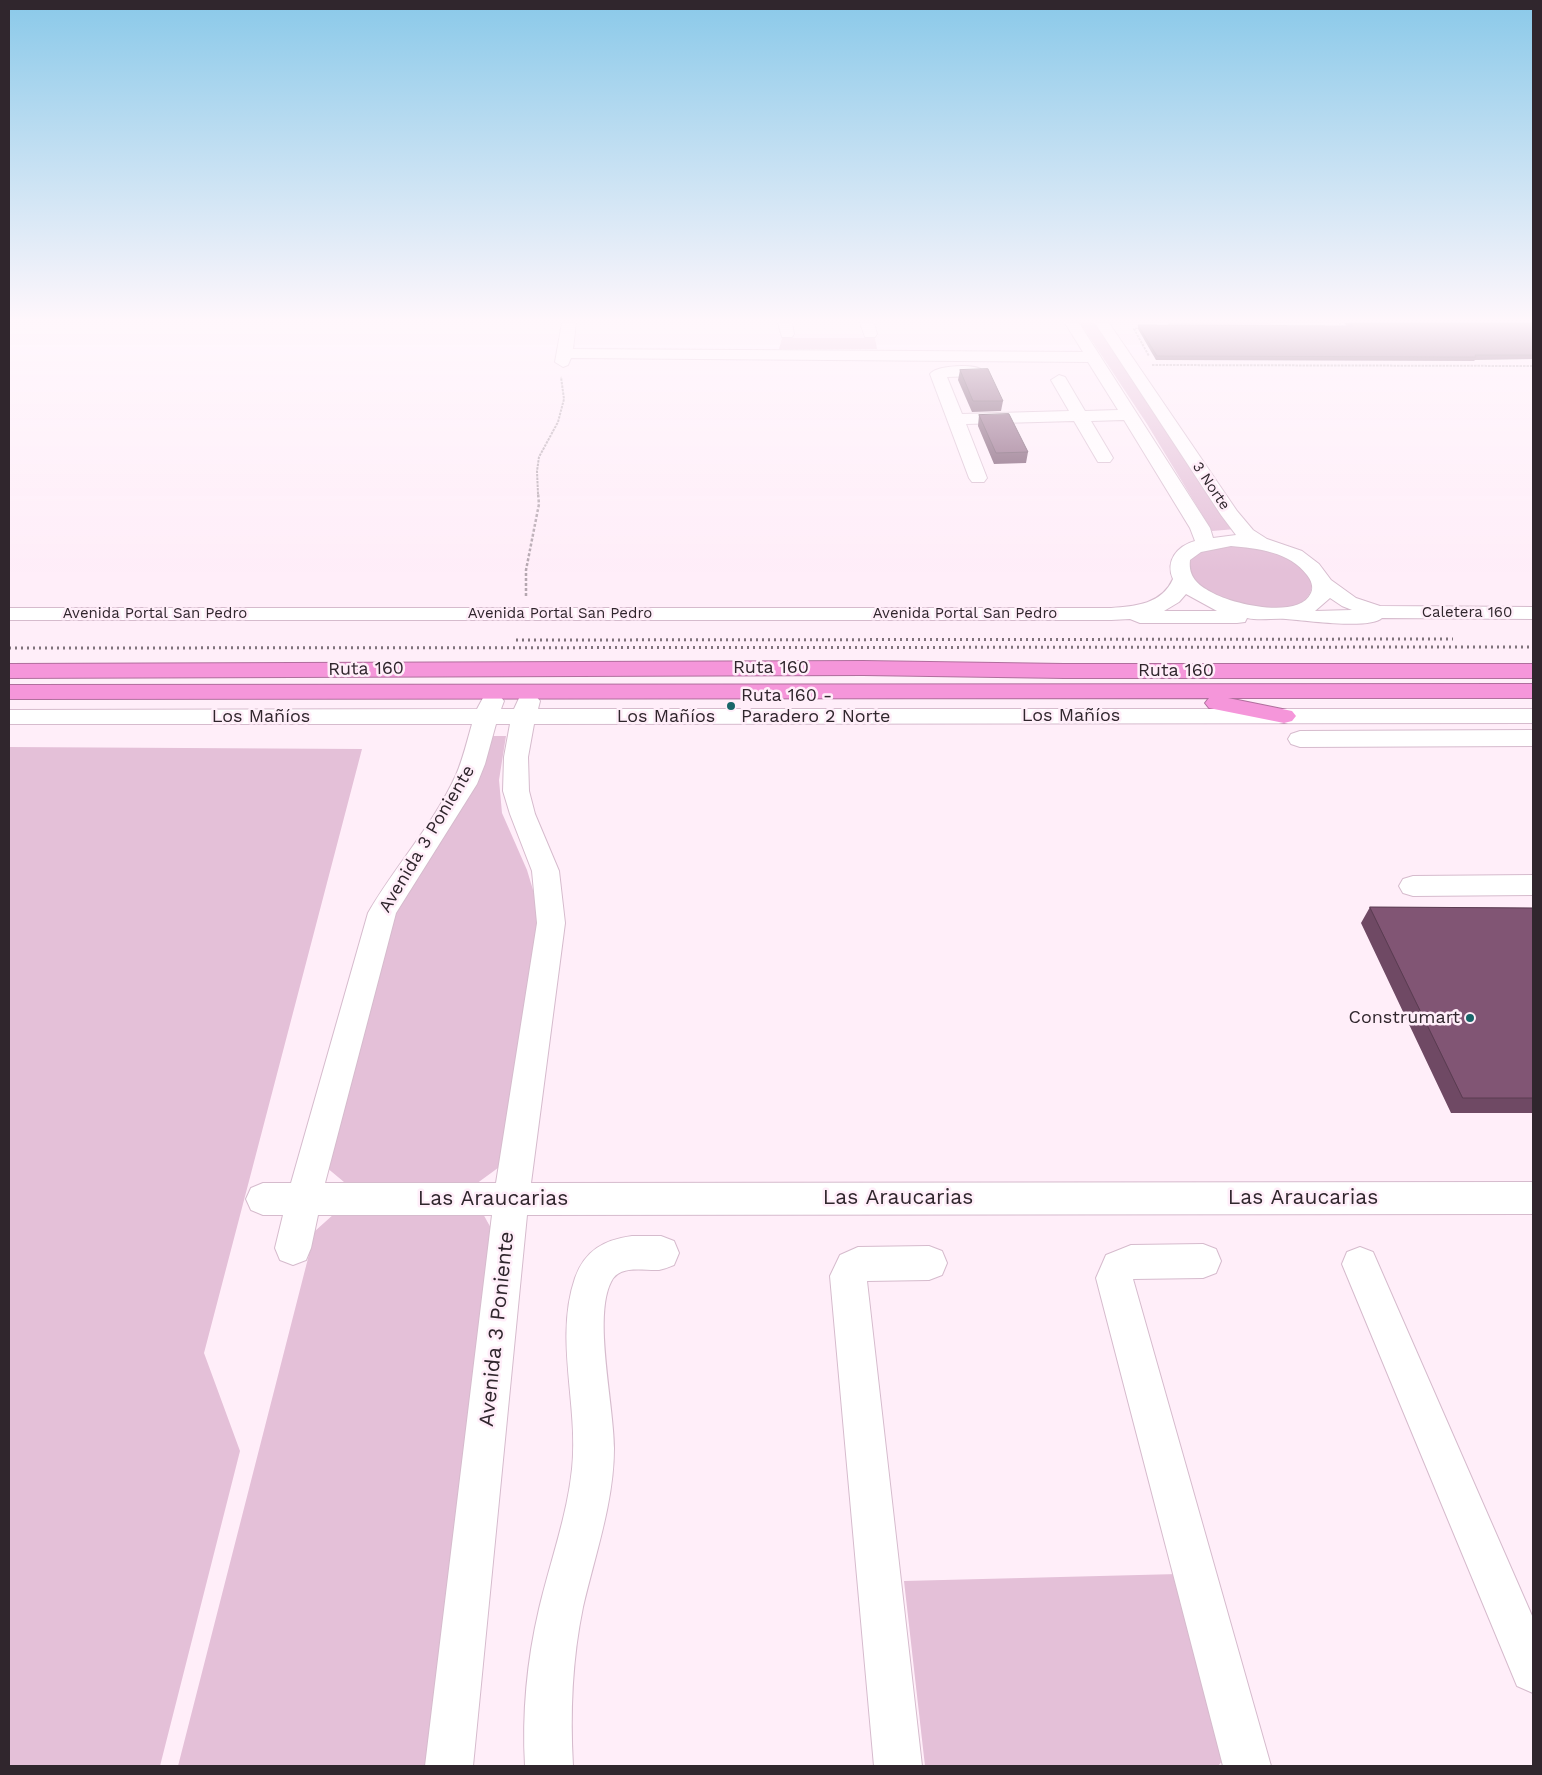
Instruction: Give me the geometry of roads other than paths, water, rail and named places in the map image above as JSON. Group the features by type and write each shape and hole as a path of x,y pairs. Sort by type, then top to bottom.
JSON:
{"highway":[{"name":"Ruta 160","path":"9,671 517,668 1533,671"},
{"path":"491,704 503,680 517,668 526,680 527,704"},
{"name":"Ruta 160","path":"527,704 1152,691 1533,691"},
{"path":"1152,691 1284,716"},
{"name":"Ruta 160","path":"9,692 491,704"}],"street":[{"path":"950,406 978,478"},
{"path":"1072,406 1104,458"},
{"name":"3 Norte","path":"1124,406 1200,528 1205,543"},
{"name":"3 Norte","path":"1158,406 1230,514 1246,534 1260,543 1301,559 1319,575 1322,583"},
{"path":"955,419 1130,415"},
{"name":"3 Norte","path":"1183,580 1179,572 1181,558 1194,547 1205,543 1231,540 1260,543"},
{"path":"1183,580 1190,588 1213,602 1245,612 1262,614 1287,613 1304,609 1316,602 1320,596 1322,583"},
{"name":"Avenida Portal San Pedro","path":"1111,614 1143,610 1164,603 1177,593 1183,580"},
{"name":"Caletera 160","path":"1322,583 1337,595 1356,605 1378,612 1401,614 1533,613"},
{"name":"Caletera 160","path":"1287,613 1314,617 1401,614"},
{"name":"Avenida Portal San Pedro","path":"9,614 1111,614 1145,617 1238,617 1262,614"},
{"name":"Los Mañíos","path":"9,717 491,704 1284,716 1533,716"},
{"name":"Avenida 3 Poniente","path":"293,1248 304,1199 382,914 403,875 440,824 465,784 491,704"},
{"name":"Avenida 3 Poniente","path":"449,1766 511,1198 551,934 552,908 544,866 524,821 516,792 515,756 527,704"},
{"path":"1300,739 1533,738"},
{"path":"1413,886 1533,885"},
{"name":"Las Araucarias","path":"264,1199 1533,1198"},
{"path":"549,1766 549,1701 560,1610 586,1519 593,1468 594,1408 586,1322 589,1291 594,1275 606,1260 626,1253 661,1252"},
{"path":"1202,1262 1124,1264 1119,1267 1114,1278 1247,1766"},
{"path":"898,1766 848,1276 853,1267 858,1264 929,1263"},
{"path":"1360,1264 1533,1670"}],"railway":[{"path":"516,640 1453,639"},
{"path":"9,648 1533,647"}],"place":[{"name":"Ruta 160 - Paradero 2 Norte","path":"731,706"},
{"name":"Construmart","path":"1470,1018"}]}
